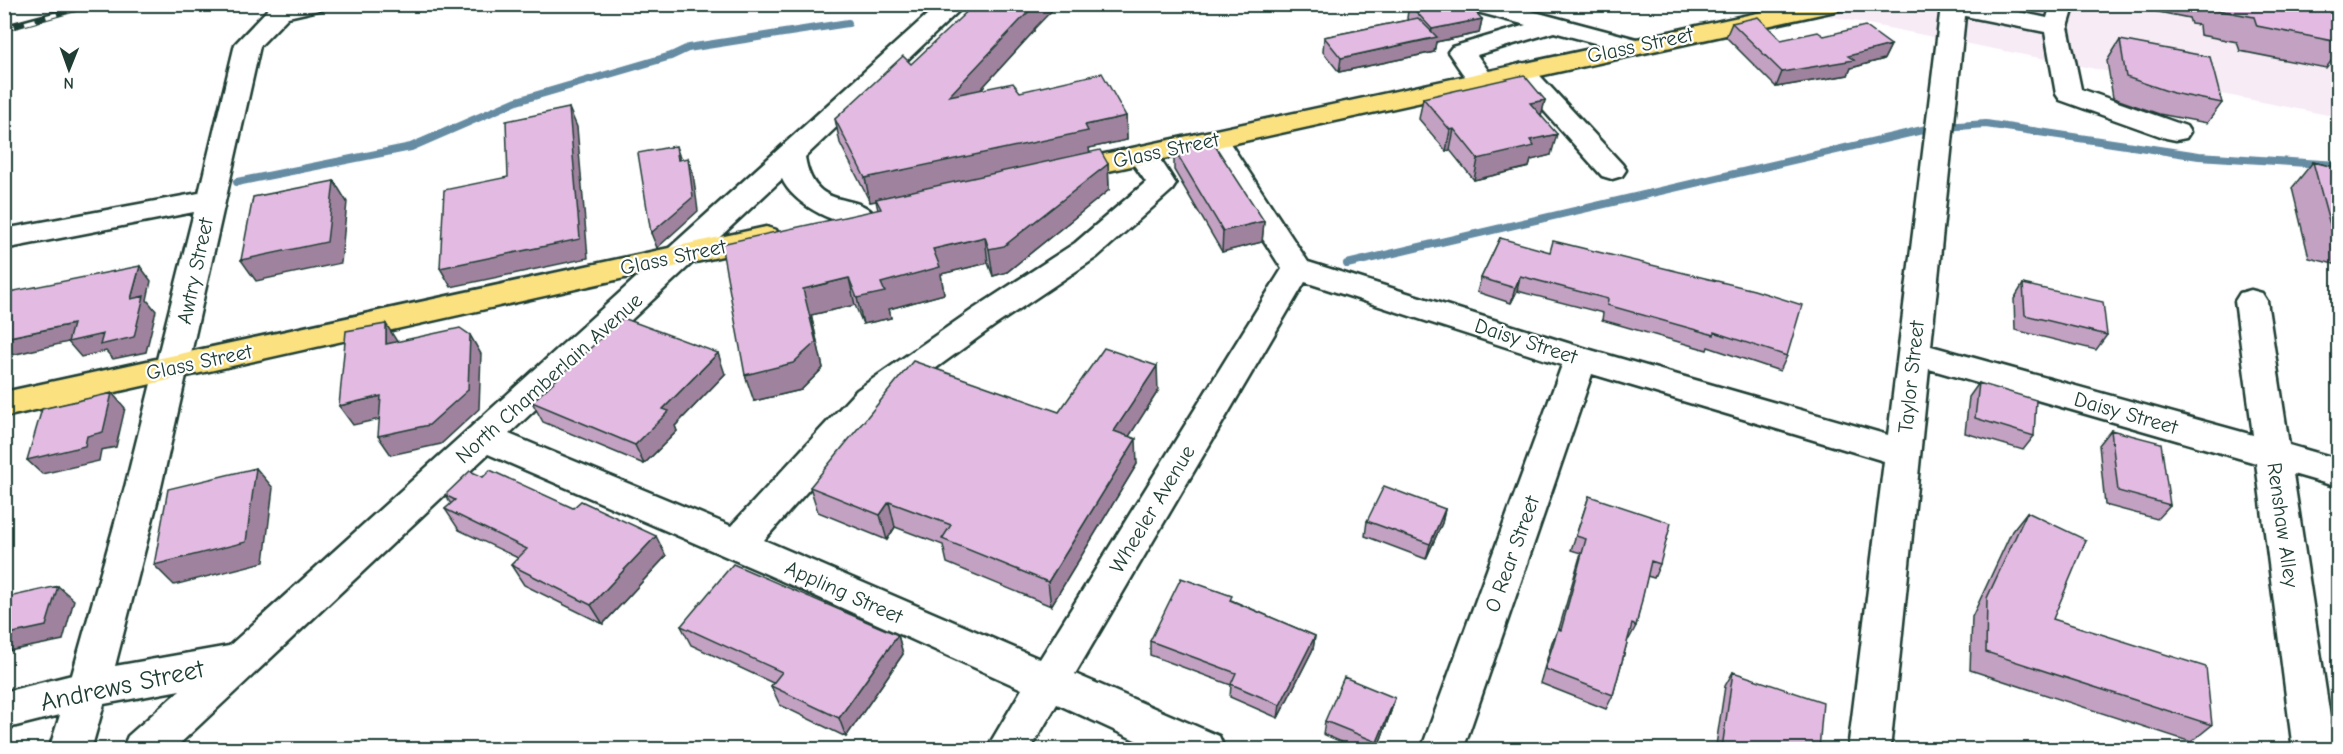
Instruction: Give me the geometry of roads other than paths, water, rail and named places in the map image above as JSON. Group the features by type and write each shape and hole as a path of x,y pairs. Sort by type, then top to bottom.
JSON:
{"main road":[{"name":"Glass Street","path":"1036,178 1835,4"},
{"name":"Glass Street","path":"4,405 872,214"}],"street":[{"path":"4,17 51,4"},
{"name":"Awtry Street","path":"70,750 89,689 174,367 210,200 248,44 280,11 314,4"},
{"name":"North Chamberlain Avenue","path":"143,750 791,157 954,4"},
{"path":"1475,4 1635,46"},
{"path":"1954,5 2060,16 2069,94 2176,132"},
{"name":"Taylor Street","path":"1869,750 1954,5"},
{"path":"1482,80 1461,52 1553,24"},
{"path":"1522,71 1612,170"},
{"path":"1214,140 1297,269"},
{"path":"737,545 869,399 983,318 1086,250 1162,184 1141,155"},
{"path":"791,157 792,172 803,189 820,205 872,214"},
{"path":"4,239 210,200"},
{"name":"Daisy Street","path":"1297,269 1581,359 1903,453"},
{"name":"Wheeler Avenue","path":"1007,750 1297,269"},
{"name":"Renshaw Alley","path":"2252,301 2314,750"},
{"name":"Daisy Street","path":"1914,353 2338,473"},
{"name":"O Rear Street","path":"1442,750 1581,359"},
{"name":"Appling Street","path":"483,438 737,545 1204,750"},
{"name":"Andrews Street","path":"4,711 89,689 240,661"}],"waterway":[{"path":"237,182 411,147 517,101 671,56 688,48 848,23"},
{"path":"1347,264 1931,128 1986,124 2199,156 2338,165"}],"railway":[{"path":"4,29 93,4"}]}
